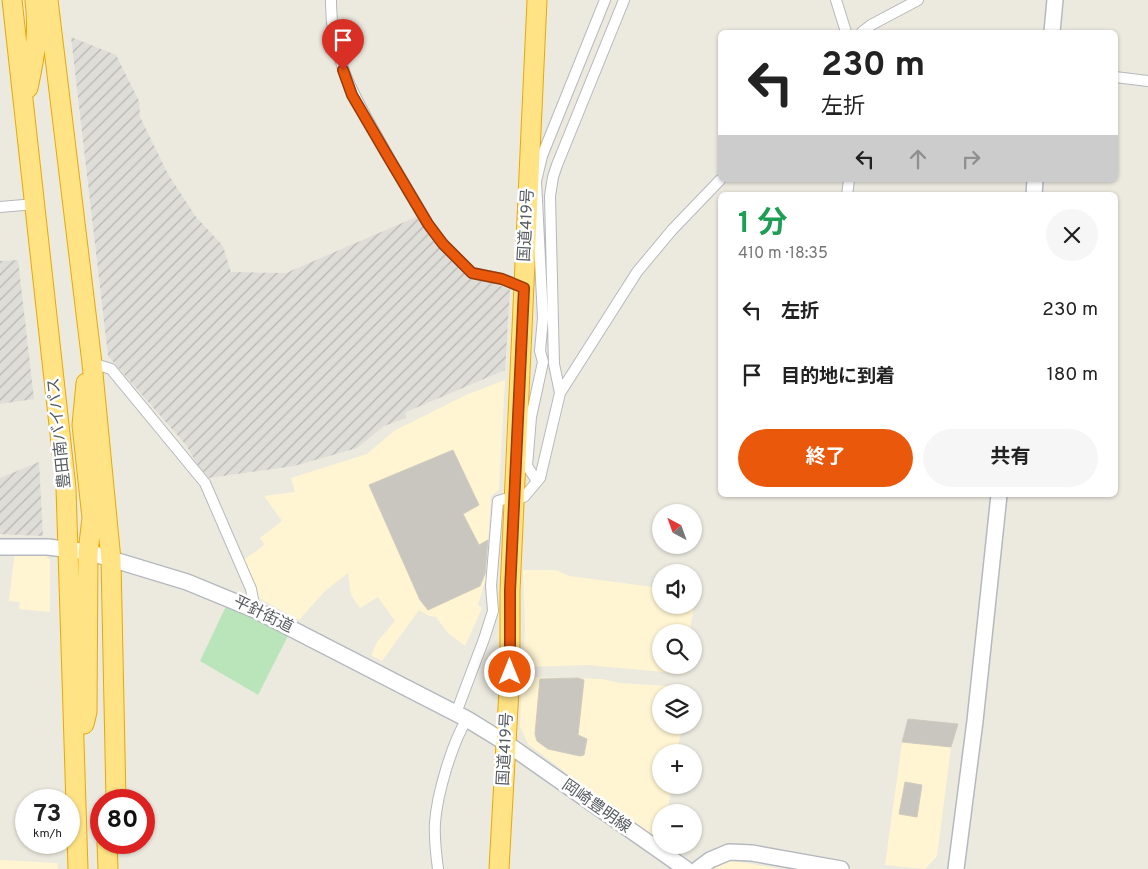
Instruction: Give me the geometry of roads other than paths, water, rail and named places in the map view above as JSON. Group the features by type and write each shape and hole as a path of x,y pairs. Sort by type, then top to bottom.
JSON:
{"highway":[{"name":"豊田南バイパス","path":"12,0 66,488 78,869"},
{"path":"24,104 37,47 36,0"},
{"path":"48,0 90,340 111,560 116,789"},
{"name":"国道419号","path":"499,869 510,672 510,591 537,0"},
{"path":"76,772 87,712 88,552 92,518 82,424 90,340"},
{"path":"106,789 104,723 112,637"},
{"path":"107,854 108,869"},
{"path":"116,854 117,869"}],"street":[{"path":"331,0 332,29 338,57 352,95 428,224 443,244 472,273 502,279 524,288"},
{"path":"537,481 527,466 531,417 543,362 540,351 543,318 536,181 542,156 605,0"},
{"path":"560,393 554,364 550,196 553,177 624,0"},
{"path":"836,0 845,30"},
{"path":"865,30 918,0"},
{"path":"1052,30 1055,0"},
{"path":"1118,78 1148,81"},
{"path":"438,869 435,848 435,822 440,795 461,729 461,716 493,611 491,586 498,501 515,496 524,497 540,478 560,393 637,272 672,230 718,182"},
{"path":"0,207 35,204"},
{"path":"92,362 112,369 205,483 251,589 255,610"},
{"path":"956,869 975,721 999,497"},
{"name":"平針街道","path":"0,547 48,547 88,552 187,582 255,610 461,716 506,744"},
{"path":"491,586 510,591"},
{"name":"岡崎豊明線","path":"506,744 686,869"},
{"path":"698,869 710,860 729,852 752,852 841,869"}]}
